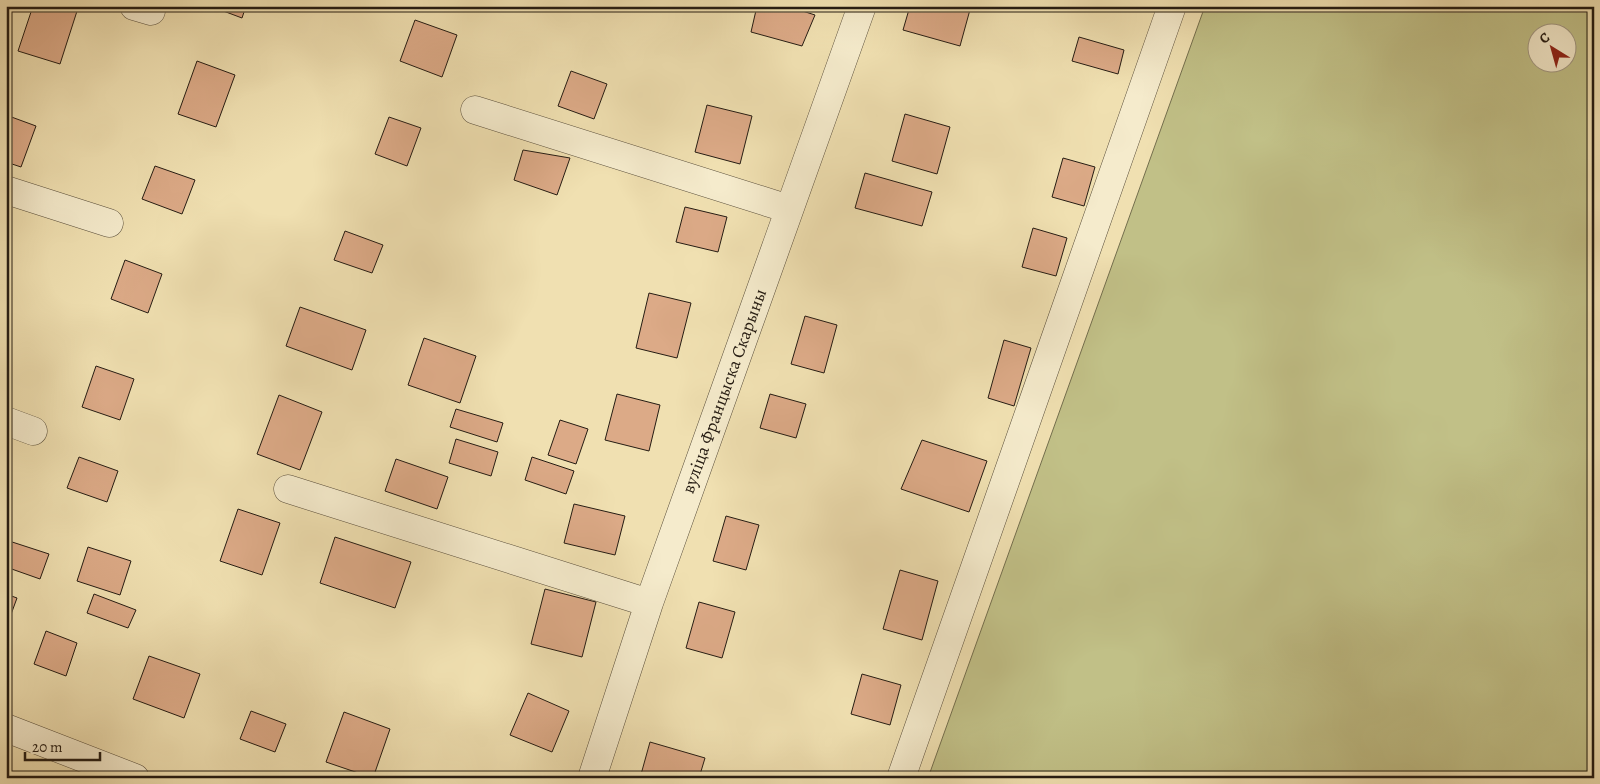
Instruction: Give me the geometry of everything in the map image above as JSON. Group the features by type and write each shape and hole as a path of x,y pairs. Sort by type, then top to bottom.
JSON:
{"street":[{"name":"вуліца Францыска Скарыны","path":"592,778 649,603 862,6"},
{"path":"901,778 1172,6"},
{"path":"475,110 789,209"},
{"path":"6,190 109,223"},
{"path":"6,421 33,431"},
{"path":"288,489 649,603"},
{"path":"6,728 135,778"}],"shaded area":[{"path":"1205,6 1594,6 1594,778 928,778"}],"building":[{"path":"33,6 73,6 78,8 60,64 18,51"},
{"path":"210,6 246,6 242,18"},
{"path":"757,6 787,6 815,15 802,46 751,32"},
{"path":"910,6 971,6 960,46 903,30"},
{"path":"415,20 457,35 442,77 400,61"},
{"path":"1079,37 1124,50 1118,74 1072,61"},
{"path":"197,61 235,75 216,127 178,114"},
{"path":"571,71 607,84 594,119 558,106"},
{"path":"707,105 752,116 740,164 695,152"},
{"path":"905,114 950,127 937,174 892,161"},
{"path":"6,115 36,126 21,167 6,162"},
{"path":"389,117 421,128 407,166 375,154"},
{"path":"523,150 570,158 557,195 514,180"},
{"path":"1063,158 1095,167 1084,206 1052,197"},
{"path":"155,166 195,180 182,214 142,199"},
{"path":"865,173 932,192 922,226 855,208"},
{"path":"685,207 727,217 718,252 676,242"},
{"path":"1033,228 1067,238 1056,276 1022,267"},
{"path":"345,231 383,245 372,273 334,260"},
{"path":"125,260 162,274 148,313 111,299"},
{"path":"649,293 691,303 677,358 636,348"},
{"path":"300,307 366,330 352,370 286,346"},
{"path":"805,316 837,325 824,373 791,364"},
{"path":"424,338 476,356 460,403 408,385"},
{"path":"1004,340 1031,348 1014,406 988,398"},
{"path":"96,366 134,379 120,420 82,407"},
{"path":"617,394 660,405 649,451 605,440"},
{"path":"770,394 806,404 796,438 760,428"},
{"path":"279,395 322,412 300,470 257,454"},
{"path":"456,409 503,423 497,442 450,427"},
{"path":"560,420 588,429 576,464 548,455"},
{"path":"456,439 498,452 491,476 449,463"},
{"path":"922,440 987,461 969,512 901,489"},
{"path":"79,457 118,471 107,502 67,488"},
{"path":"532,457 574,471 566,494 525,480"},
{"path":"396,459 448,477 437,509 385,491"},
{"path":"574,504 625,516 615,555 564,543"},
{"path":"238,509 280,523 262,575 220,561"},
{"path":"726,516 759,525 746,570 713,561"},
{"path":"335,537 411,562 395,608 320,583"},
{"path":"6,540 49,554 40,579 6,567"},
{"path":"88,547 131,561 120,595 77,581"},
{"path":"900,570 938,581 922,640 883,629"},
{"path":"545,589 596,602 582,657 531,644"},
{"path":"6,594 17,598 6,628"},
{"path":"94,594 136,610 128,628 87,613"},
{"path":"699,602 735,612 722,658 686,648"},
{"path":"46,631 77,643 66,676 34,664"},
{"path":"149,656 200,674 184,718 133,699"},
{"path":"862,674 901,685 890,725 851,714"},
{"path":"528,693 569,711 552,752 510,735"},
{"path":"251,711 286,724 275,752 240,739"},
{"path":"344,712 390,729 373,778 326,762"},
{"path":"650,742 705,758 699,778 640,778"}]}
